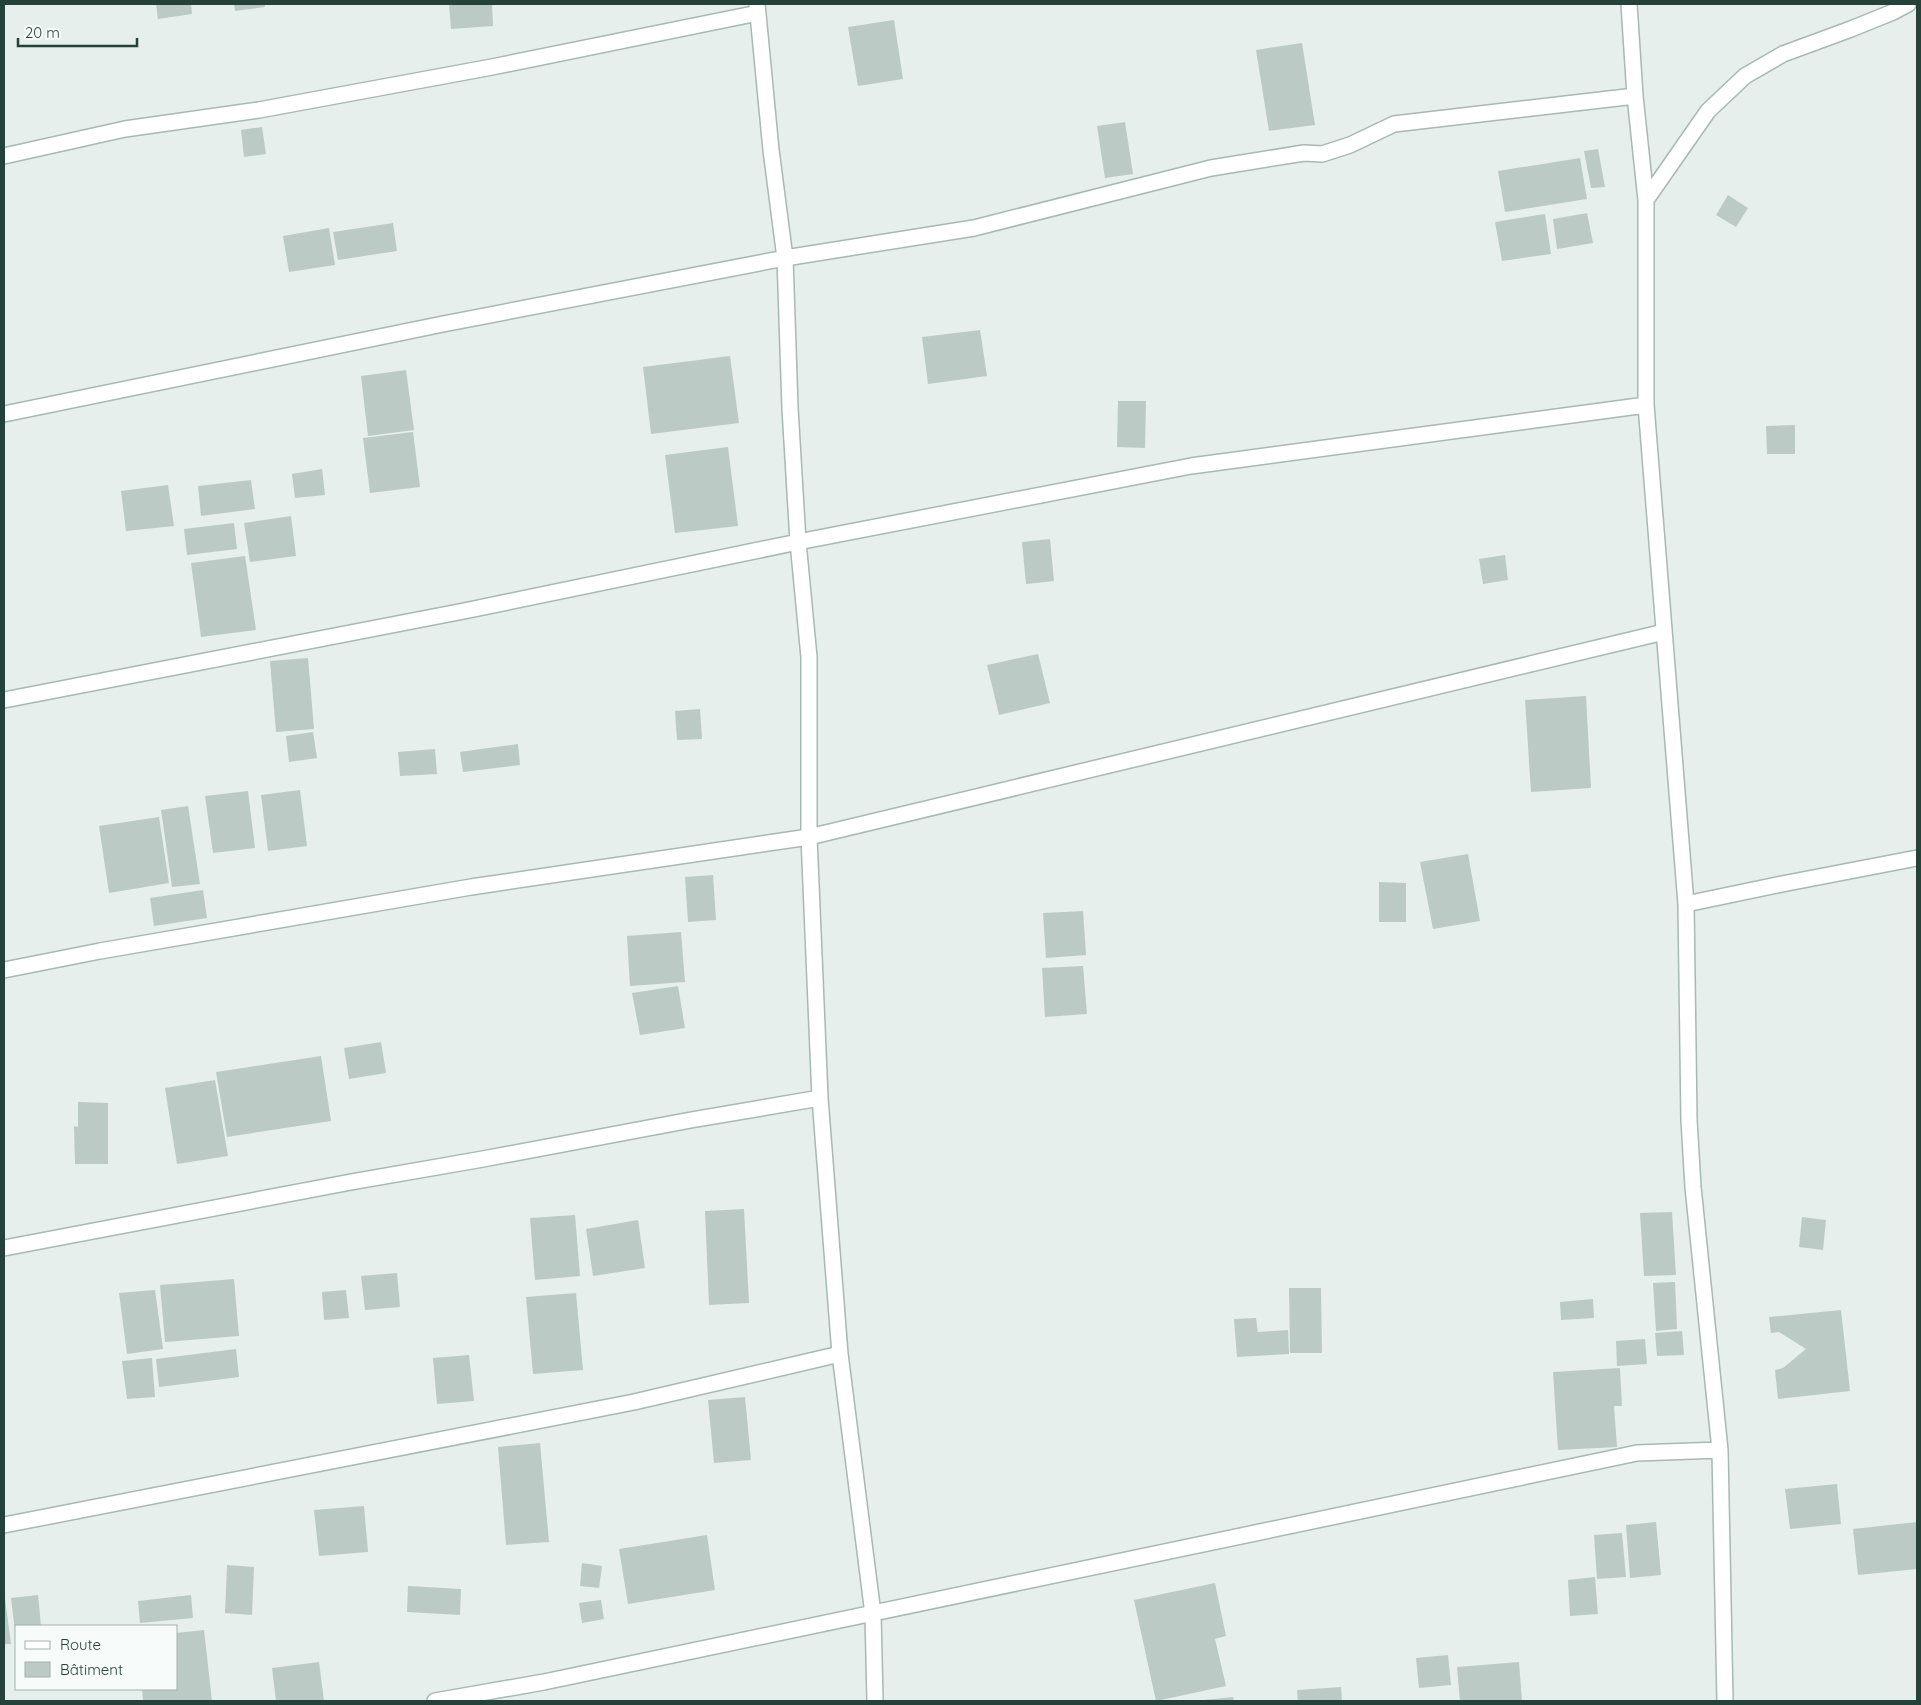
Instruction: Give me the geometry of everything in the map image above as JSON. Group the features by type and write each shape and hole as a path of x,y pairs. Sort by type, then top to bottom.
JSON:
{"street":[{"path":"1629,4 1635,96 1646,200 1646,405 1686,904 1689,1120 1693,1187 1720,1450 1725,1701"},
{"path":"1646,200 1708,111 1745,76 1783,54 1852,29 1908,4"},
{"path":"4,156 125,129 259,110 492,67 758,8 771,150 785,258 790,408 798,542 809,658 809,837 820,1098 840,1354 872,1614 875,1701"},
{"path":"4,414 443,324 785,258 974,228 1211,168 1304,153 1322,154 1350,145 1394,124 1635,96"},
{"path":"4,700 464,611 798,542 1191,466 1646,405"},
{"path":"4,970 100,951 471,887 809,837 1664,632"},
{"path":"1686,904 1917,858"},
{"path":"4,1248 350,1182 820,1098"},
{"path":"4,1525 634,1402 840,1354"},
{"path":"435,1701 544,1682 1638,1453 1720,1450"}],"building":[{"path":"156,4 191,4 192,14 158,19"},
{"path":"234,4 265,4 265,7 235,11"},
{"path":"449,4 492,4 493,26 451,29"},
{"path":"894,20 903,79 858,86 848,27"},
{"path":"1302,43 1315,125 1269,131 1256,50"},
{"path":"1125,122 1133,174 1105,178 1097,126"},
{"path":"262,127 266,154 244,157 241,130"},
{"path":"1598,149 1605,187 1591,188 1584,151"},
{"path":"1580,158 1587,199 1505,212 1498,171"},
{"path":"1728,195 1748,208 1736,227 1716,215"},
{"path":"1587,213 1593,243 1557,249 1553,219"},
{"path":"1545,214 1551,254 1502,261 1495,222"},
{"path":"393,223 397,251 338,260 333,232"},
{"path":"329,228 335,265 289,272 283,236"},
{"path":"980,330 987,376 928,384 922,337"},
{"path":"730,356 739,423 651,434 643,367"},
{"path":"406,370 414,430 368,436 361,376"},
{"path":"1118,401 1146,401 1145,448 1117,447"},
{"path":"1795,425 1795,454 1767,454 1766,426"},
{"path":"413,432 420,487 370,493 363,438"},
{"path":"728,447 738,526 675,533 665,455"},
{"path":"322,469 325,495 295,498 292,474"},
{"path":"251,480 255,509 201,516 198,486"},
{"path":"168,485 174,526 126,531 121,491"},
{"path":"291,516 296,556 250,562 244,523"},
{"path":"234,523 237,549 187,555 184,529"},
{"path":"1050,539 1054,581 1026,584 1022,542"},
{"path":"1505,555 1508,580 1483,584 1479,559"},
{"path":"245,556 256,630 201,637 191,563"},
{"path":"1038,654 1050,703 999,715 987,665"},
{"path":"308,658 314,729 276,732 270,661"},
{"path":"1586,696 1591,788 1531,792 1525,700"},
{"path":"700,709 702,739 677,740 675,711"},
{"path":"313,732 317,758 289,762 286,736"},
{"path":"518,744 520,765 463,772 460,752"},
{"path":"435,749 437,774 400,776 398,752"},
{"path":"300,790 307,846 268,851 261,795"},
{"path":"248,791 255,848 213,853 205,796"},
{"path":"188,806 200,884 172,887 161,810"},
{"path":"159,817 169,883 109,893 99,826"},
{"path":"1468,854 1480,921 1433,929 1420,862"},
{"path":"713,875 716,920 688,922 685,877"},
{"path":"1379,882 1406,883 1406,922 1379,922"},
{"path":"203,890 207,918 154,926 150,898"},
{"path":"1083,911 1086,955 1046,958 1043,913"},
{"path":"681,932 685,982 630,986 627,936"},
{"path":"1083,966 1087,1014 1045,1017 1042,968"},
{"path":"678,986 685,1028 640,1035 632,993"},
{"path":"381,1042 386,1073 349,1079 344,1048"},
{"path":"321,1056 331,1121 227,1137 216,1072"},
{"path":"215,1080 228,1156 177,1164 165,1088"},
{"path":"78,1102 108,1103 108,1164 75,1164 74,1126 78,1127"},
{"path":"744,1209 749,1303 709,1305 705,1211"},
{"path":"1672,1212 1676,1275 1644,1276 1640,1213"},
{"path":"575,1215 580,1276 535,1280 530,1218"},
{"path":"1802,1217 1826,1220 1823,1250 1799,1247"},
{"path":"638,1220 645,1268 593,1276 586,1229"},
{"path":"397,1273 400,1307 365,1310 361,1276"},
{"path":"234,1279 239,1336 165,1342 160,1285"},
{"path":"1675,1282 1677,1329 1656,1331 1653,1283"},
{"path":"1289,1288 1321,1288 1322,1353 1290,1353"},
{"path":"155,1290 163,1349 127,1354 119,1293"},
{"path":"346,1290 349,1318 324,1320 322,1292"},
{"path":"576,1293 583,1370 533,1374 526,1297"},
{"path":"1593,1299 1594,1318 1561,1320 1560,1302"},
{"path":"1841,1310 1850,1391 1778,1399 1775,1370 1783,1368 1806,1349 1779,1332 1771,1333 1769,1317"},
{"path":"1256,1318 1258,1332 1288,1330 1289,1354 1237,1357 1234,1319"},
{"path":"1682,1331 1684,1355 1657,1356 1655,1333"},
{"path":"1645,1339 1647,1364 1617,1366 1616,1341"},
{"path":"236,1349 239,1377 159,1387 156,1359"},
{"path":"469,1355 474,1401 437,1404 433,1358"},
{"path":"152,1358 155,1397 127,1399 122,1361"},
{"path":"1620,1368 1622,1406 1614,1406 1617,1447 1558,1450 1553,1372"},
{"path":"745,1397 751,1460 714,1463 708,1400"},
{"path":"540,1443 549,1542 506,1545 498,1447"},
{"path":"1837,1484 1841,1524 1790,1529 1785,1489"},
{"path":"364,1506 368,1552 319,1556 314,1510"},
{"path":"1656,1522 1661,1575 1630,1578 1626,1525"},
{"path":"1917,1522 1917,1569 1858,1575 1853,1529"},
{"path":"1622,1533 1626,1577 1597,1579 1594,1535"},
{"path":"707,1535 715,1590 628,1604 619,1549"},
{"path":"582,1563 602,1566 599,1588 580,1586"},
{"path":"227,1565 254,1567 252,1615 225,1613"},
{"path":"1595,1577 1598,1614 1570,1616 1568,1580"},
{"path":"1215,1583 1226,1636 1215,1639 1226,1686 1156,1701 1134,1600"},
{"path":"408,1586 461,1589 460,1615 407,1612"},
{"path":"4,1591 11,1644 4,1644"},
{"path":"38,1595 41,1625 15,1625 15,1631 11,1598"},
{"path":"191,1595 193,1618 140,1623 138,1601"},
{"path":"601,1600 604,1619 582,1623 579,1603"},
{"path":"204,1630 212,1701 143,1701 142,1690 178,1690 178,1633"},
{"path":"1448,1655 1451,1685 1419,1688 1416,1658"},
{"path":"319,1662 324,1701 276,1701 272,1668"},
{"path":"1519,1662 1522,1701 1460,1701 1457,1667"},
{"path":"1341,1687 1342,1701 1298,1701 1297,1690"},
{"path":"1233,1697 1234,1701 1204,1701 1204,1700"}]}
